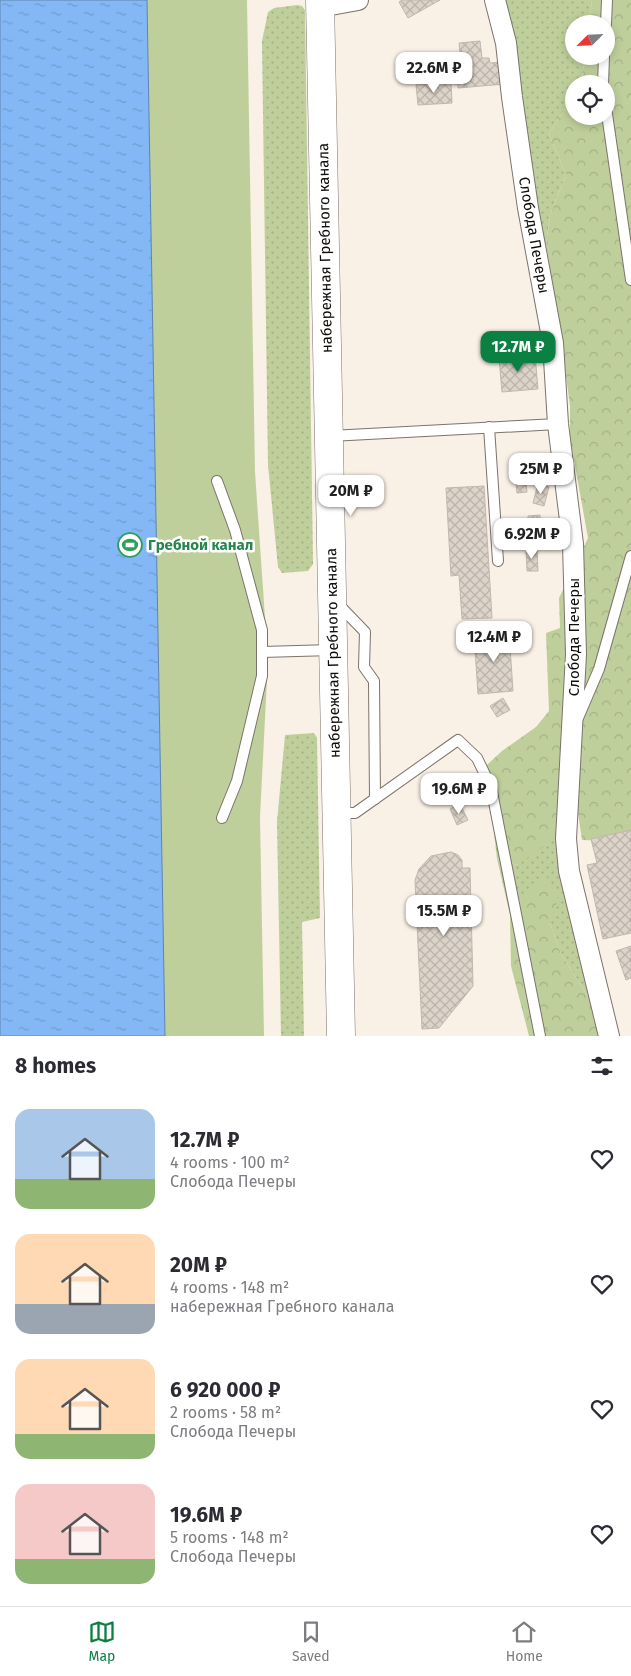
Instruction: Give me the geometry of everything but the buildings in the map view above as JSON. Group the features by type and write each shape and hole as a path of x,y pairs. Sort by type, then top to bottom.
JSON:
{"street":[{"path":"320,4 358,0"},
{"name":"Слобода Печеры","path":"496,0 506,43 528,208 553,343 558,424 573,544 576,654 566,839 569,871 609,1036"},
{"name":"набережная Гребного канала","path":"320,4 340,1036"}],"lane":[{"path":"606,15 607,0"},
{"path":"609,125 631,280"},
{"path":"328,436 558,424"},
{"path":"489,427 498,562"},
{"path":"217,480 235,530 262,630 262,676 237,781 222,818"},
{"path":"572,731 599,669 631,556"},
{"path":"332,597 365,632 364,667 374,682 375,799"},
{"path":"262,652 333,650"},
{"path":"336,813 354,813 458,740 477,758 491,787 540,1036"}],"green space":[{"name":"Гребной канал","path":"0,0 247,0 255,472 265,618 267,679 260,817 264,1036 0,1036"},
{"path":"504,0 592,0 590,15 565,15 565,65 584,65 582,75 565,75 565,109 549,134 566,175 550,215 546,245 538,227"},
{"path":"592,0 631,0 631,838 612,841 582,840 577,806 546,845 517,865 497,859 492,815 487,792 475,776 502,751 536,727 549,711 546,633 560,628 559,598 588,538 570,438 570,406 546,245 550,215 566,175 549,134 565,109 565,125 615,125 615,75 582,75 584,65 615,65 615,15 590,15"},
{"path":"302,6 305,10 313,564 308,571 282,573 278,567 268,465 262,41 268,12 274,8"},
{"path":"314,733 317,738 320,918 302,922 304,1036 281,1036 277,822 285,735"},
{"path":"561,826 590,1000 561,954 550,923 521,898 510,915 497,859 517,865"},
{"path":"547,877 559,895 550,923 561,954 590,1000 602,1036 529,1036 511,966 510,915 521,898"}],"water":[{"name":"Гребной канал","path":"0,0 147,0 165,1036 0,1036"}],"place":[{"name":"Гребной канал","path":"130,545"}]}
